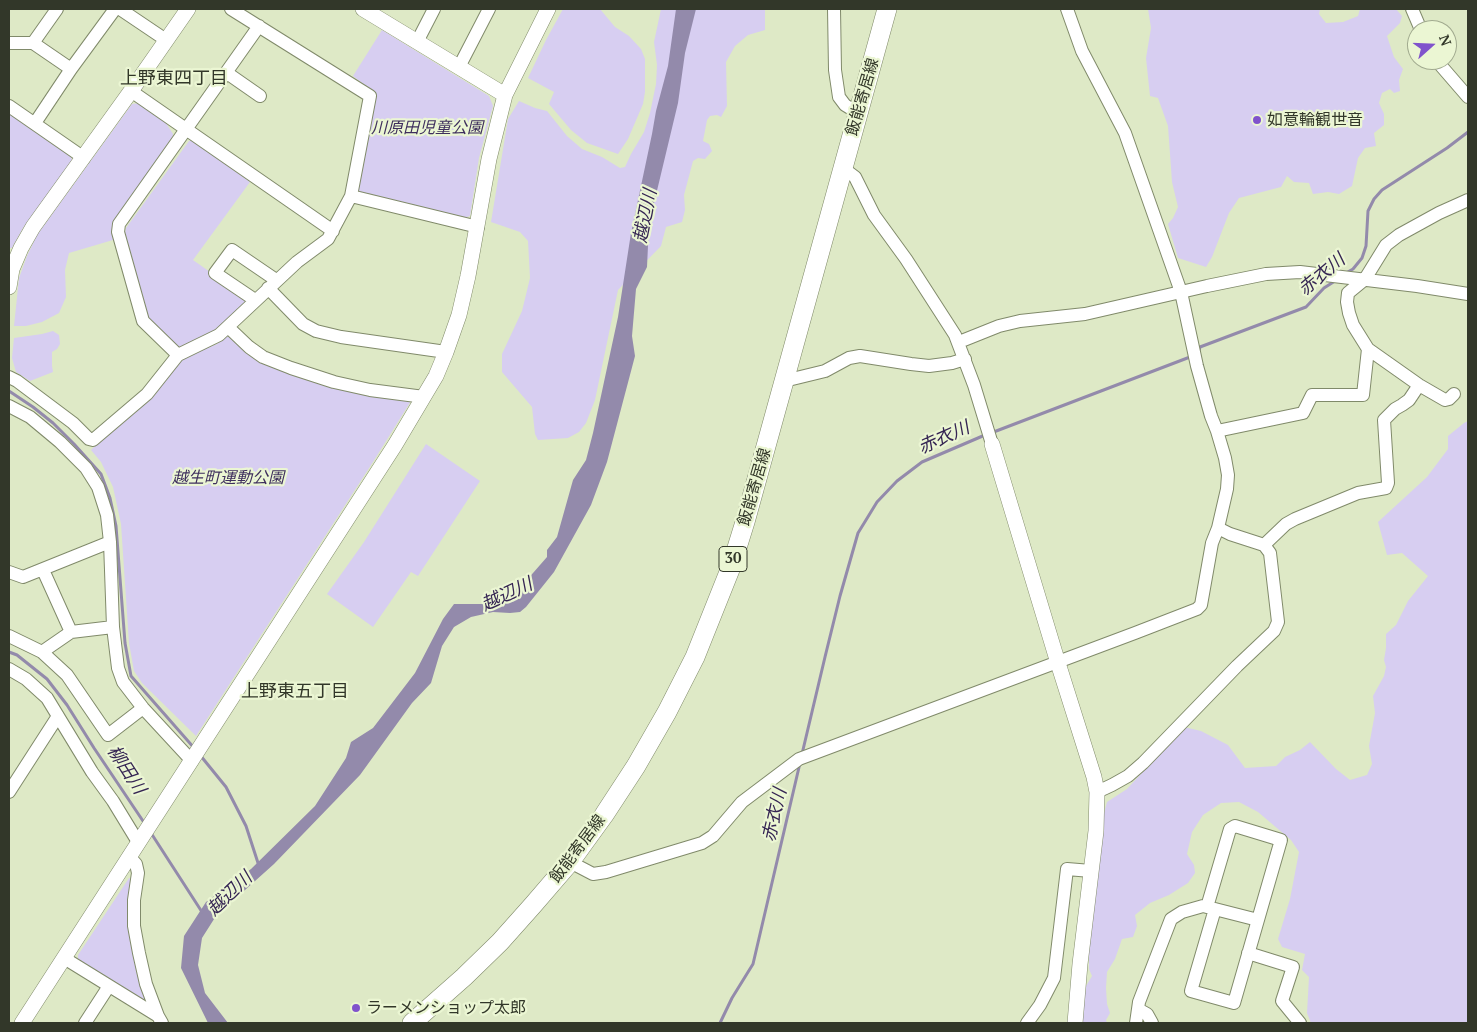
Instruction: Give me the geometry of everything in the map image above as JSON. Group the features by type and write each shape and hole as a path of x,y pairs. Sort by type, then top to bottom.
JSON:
{"main road":[{"name":"飯能寄居線","path":"412,1023 500,942 570,862 636,766 667,712 694,657 716,606 738,545 887,9"}],"street":[{"path":"33,42 57,9"},
{"path":"35,123 71,69 115,9"},
{"path":"120,9 166,40"},
{"path":"9,287 12,270 21,248 33,228 188,9"},
{"path":"9,377 73,423 89,439 93,440 147,394 178,355 219,335 272,284 328,239 333,231 351,196 370,96 231,9"},
{"path":"363,9 505,95"},
{"path":"416,42 434,9"},
{"path":"459,67 489,9"},
{"path":"22,1023 205,740 436,376 459,316 478,227 489,159 505,95 548,9"},
{"path":"834,9 835,70 839,97 845,106 858,113"},
{"path":"570,862 593,874 606,872 702,843 713,836 742,802 799,759 1058,663 1197,609 1201,605 1212,543 1218,528 1227,489 1228,475 1225,458 1198,371 1181,292 1125,133 1082,51 1066,9"},
{"path":"178,355 144,321 118,232 119,224 259,26"},
{"path":"9,43 33,42 71,69"},
{"path":"1445,70 1468,97"},
{"path":"227,73 260,96"},
{"path":"131,91 333,231"},
{"path":"9,106 84,158"},
{"path":"843,168 855,177 874,215 911,266 959,342 1094,777 1097,792 1096,830 1075,1023"},
{"path":"351,196 478,227"},
{"path":"1454,394 1445,400 1419,385 1368,349 1353,325 1347,302 1348,293 1365,279 1386,245 1399,235 1439,213 1468,200"},
{"path":"255,300 215,273 232,250 272,284 303,324 316,331 341,337 446,352"},
{"path":"959,342 999,326 1020,321 1085,314 1266,274 1300,272 1468,294"},
{"path":"228,327 249,347 263,357 291,368 334,382 361,388 424,397"},
{"path":"1217,431 1303,413 1312,395 1364,395 1368,349"},
{"path":"784,381 825,371 849,358 860,356 930,366 965,359"},
{"path":"1264,545 1286,524 1295,519 1358,493 1386,488 1388,484 1384,420 1395,409 1409,400 1419,385"},
{"path":"9,406 30,417 60,442 86,468 100,493 110,542 113,627 118,668 123,682 143,708 192,760"},
{"path":"1097,792 1128,776 1143,763 1223,680 1274,631 1278,622 1270,553 1264,545 1218,528"},
{"path":"9,572 23,577 110,542"},
{"path":"43,570 71,632"},
{"path":"42,652 71,632 113,627"},
{"path":"9,636 42,652 67,675 108,735 143,708"},
{"path":"9,669 26,679 47,698 92,772 140,840"},
{"path":"9,792 58,716"},
{"path":"1235,826 1281,840 1234,1003 1190,991 1211,908 1230,829 1235,826"},
{"path":"129,856 136,864 138,873 134,900 134,926 146,984 160,1020"},
{"path":"1027,1023 1040,1005 1054,978 1067,869 1091,871"},
{"path":"1136,1023 1139,1002 1171,918 1192,908 1203,906 1258,920"},
{"path":"1248,952 1293,967 1282,1001 1300,1023"},
{"path":"64,958 160,1020"},
{"path":"85,1023 109,986"},
{"path":"1138,1009 1147,1014 1152,1023"}],"green space":[{"path":"563,9 600,9 615,27 629,36 641,49 645,59 643,104 628,139 618,154 587,143 571,130 549,104 554,92 528,78"},
{"path":"661,9 767,9 765,10 765,30 748,35 735,46 726,62 727,106 721,117 717,115 710,116 707,120 703,141 709,144 712,151 705,159 698,158 693,161 684,195 685,210 682,222 666,227 661,246 618,290 595,400 586,423 579,432 568,438 538,440 535,434 532,407 502,372 502,354 522,311 530,278 528,241 520,232 491,222 508,119 519,101 547,111 567,136 582,149 602,157 620,168 625,167 644,132 650,113 656,84 657,65 654,42"},
{"path":"1148,9 1320,9 1319,14 1326,23 1343,22 1358,16 1360,9 1396,9 1402,16 1400,23 1387,36 1394,57 1403,69 1399,80 1400,91 1394,93 1390,89 1382,93 1379,103 1384,114 1384,125 1374,133 1376,146 1365,148 1358,158 1352,186 1339,194 1328,192 1313,194 1309,183 1294,182 1287,176 1281,187 1239,198 1229,213 1212,257 1206,267 1178,258 1168,224 1178,207 1172,182 1168,126 1158,98 1150,96 1146,58 1151,28"},
{"name":"川原田児童公園","path":"382,30 489,96 493,106 479,158 470,216 464,218 360,193 357,188 375,93 353,76"},
{"path":"140,103 164,120 173,134 172,142 113,225 113,240 69,253 65,270 66,297 59,313 42,322 26,326 14,326 19,278 37,235 132,104"},
{"path":"9,110 71,154 72,162 23,228 12,248 9,248"},
{"path":"193,140 250,182 193,260 247,298 245,304 214,333 177,348 149,321 125,233 126,228 189,141"},
{"path":"53,331 59,335 60,344 52,352 53,372 30,381 16,372 12,358 14,338"},
{"name":"越生町運動公園","path":"224,335 246,352 411,401 196,736 142,683 134,671 129,643 121,524 113,487 101,462 91,450 108,433 116,429 147,401 182,358 217,344"},
{"path":"1468,421 1468,1023 1311,1023 1307,1013 1309,977 1302,970 1305,954 1282,947 1278,939 1290,899 1299,852 1291,840 1258,812 1239,802 1221,803 1203,815 1192,832 1187,854 1194,865 1195,873 1188,883 1169,895 1150,903 1135,915 1137,926 1133,937 1122,939 1115,959 1107,972 1107,1004 1110,1013 1106,1020 1107,1023 1078,1023 1086,986 1092,976 1089,969 1089,942 1103,817 1107,802 1127,789 1184,727 1201,731 1228,745 1245,768 1276,766 1285,757 1300,750 1310,742 1336,769 1350,780 1367,775 1372,764 1369,746 1375,713 1373,696 1384,676 1386,667 1384,660 1386,634 1396,625 1408,601 1428,576 1402,553 1387,555 1378,522 1427,477 1448,449 1448,436"},
{"path":"426,444 480,481 418,576 411,572 373,627 327,594 364,542"},
{"path":"129,878 132,879 129,922 132,949 137,974 147,998 144,1002 78,960 78,955"}],"water":[{"name":"越辺川","path":"676,9 696,9 685,53 678,103 649,224 647,267 636,289 632,336 635,356 607,462 591,505 554,572 526,607 520,612 493,612 471,617 454,627 442,646 431,683 412,703 360,775 274,864 216,916 202,938 198,965 205,993 228,1023 208,1023 181,968 184,936 206,902 251,869 315,806 346,758 351,742 373,728 415,673 443,619 454,604 484,604 507,596 526,581 547,557 547,550 557,537 573,480 586,460 593,433 618,317 631,233 656,111 668,66"}],"waterway":[{"name":"赤衣川","path":"1346,273 1353,269 1362,258 1366,246 1368,211 1374,199 1382,190 1447,148 1468,132"},
{"name":"赤衣川","path":"1198,352 1200,347 1306,307 1324,288 1335,281"},
{"name":"赤衣川","path":"991,433 1190,357"},
{"path":"9,391 53,423 101,474 110,498 116,526 125,643 131,676 195,749"},
{"name":"赤衣川","path":"802,754 840,596 858,533 877,502 897,481 922,462 985,435"},
{"name":"柳田川","path":"9,652 17,655 47,679 67,705 145,824"},
{"path":"200,755 226,787 246,826 259,866"},
{"name":"赤衣川","path":"720,1023 732,998 753,964 800,763"},
{"name":"柳田川","path":"151,833 202,912"}],"place":[{"name":"如意輪観世音","path":"1257,120"},
{"name":"ラーメンショップ太郎","path":"356,1008"}],"district":[{"name":"上野東四丁目","path":"174,79"},
{"name":"上野東五丁目","path":"295,692"}]}
